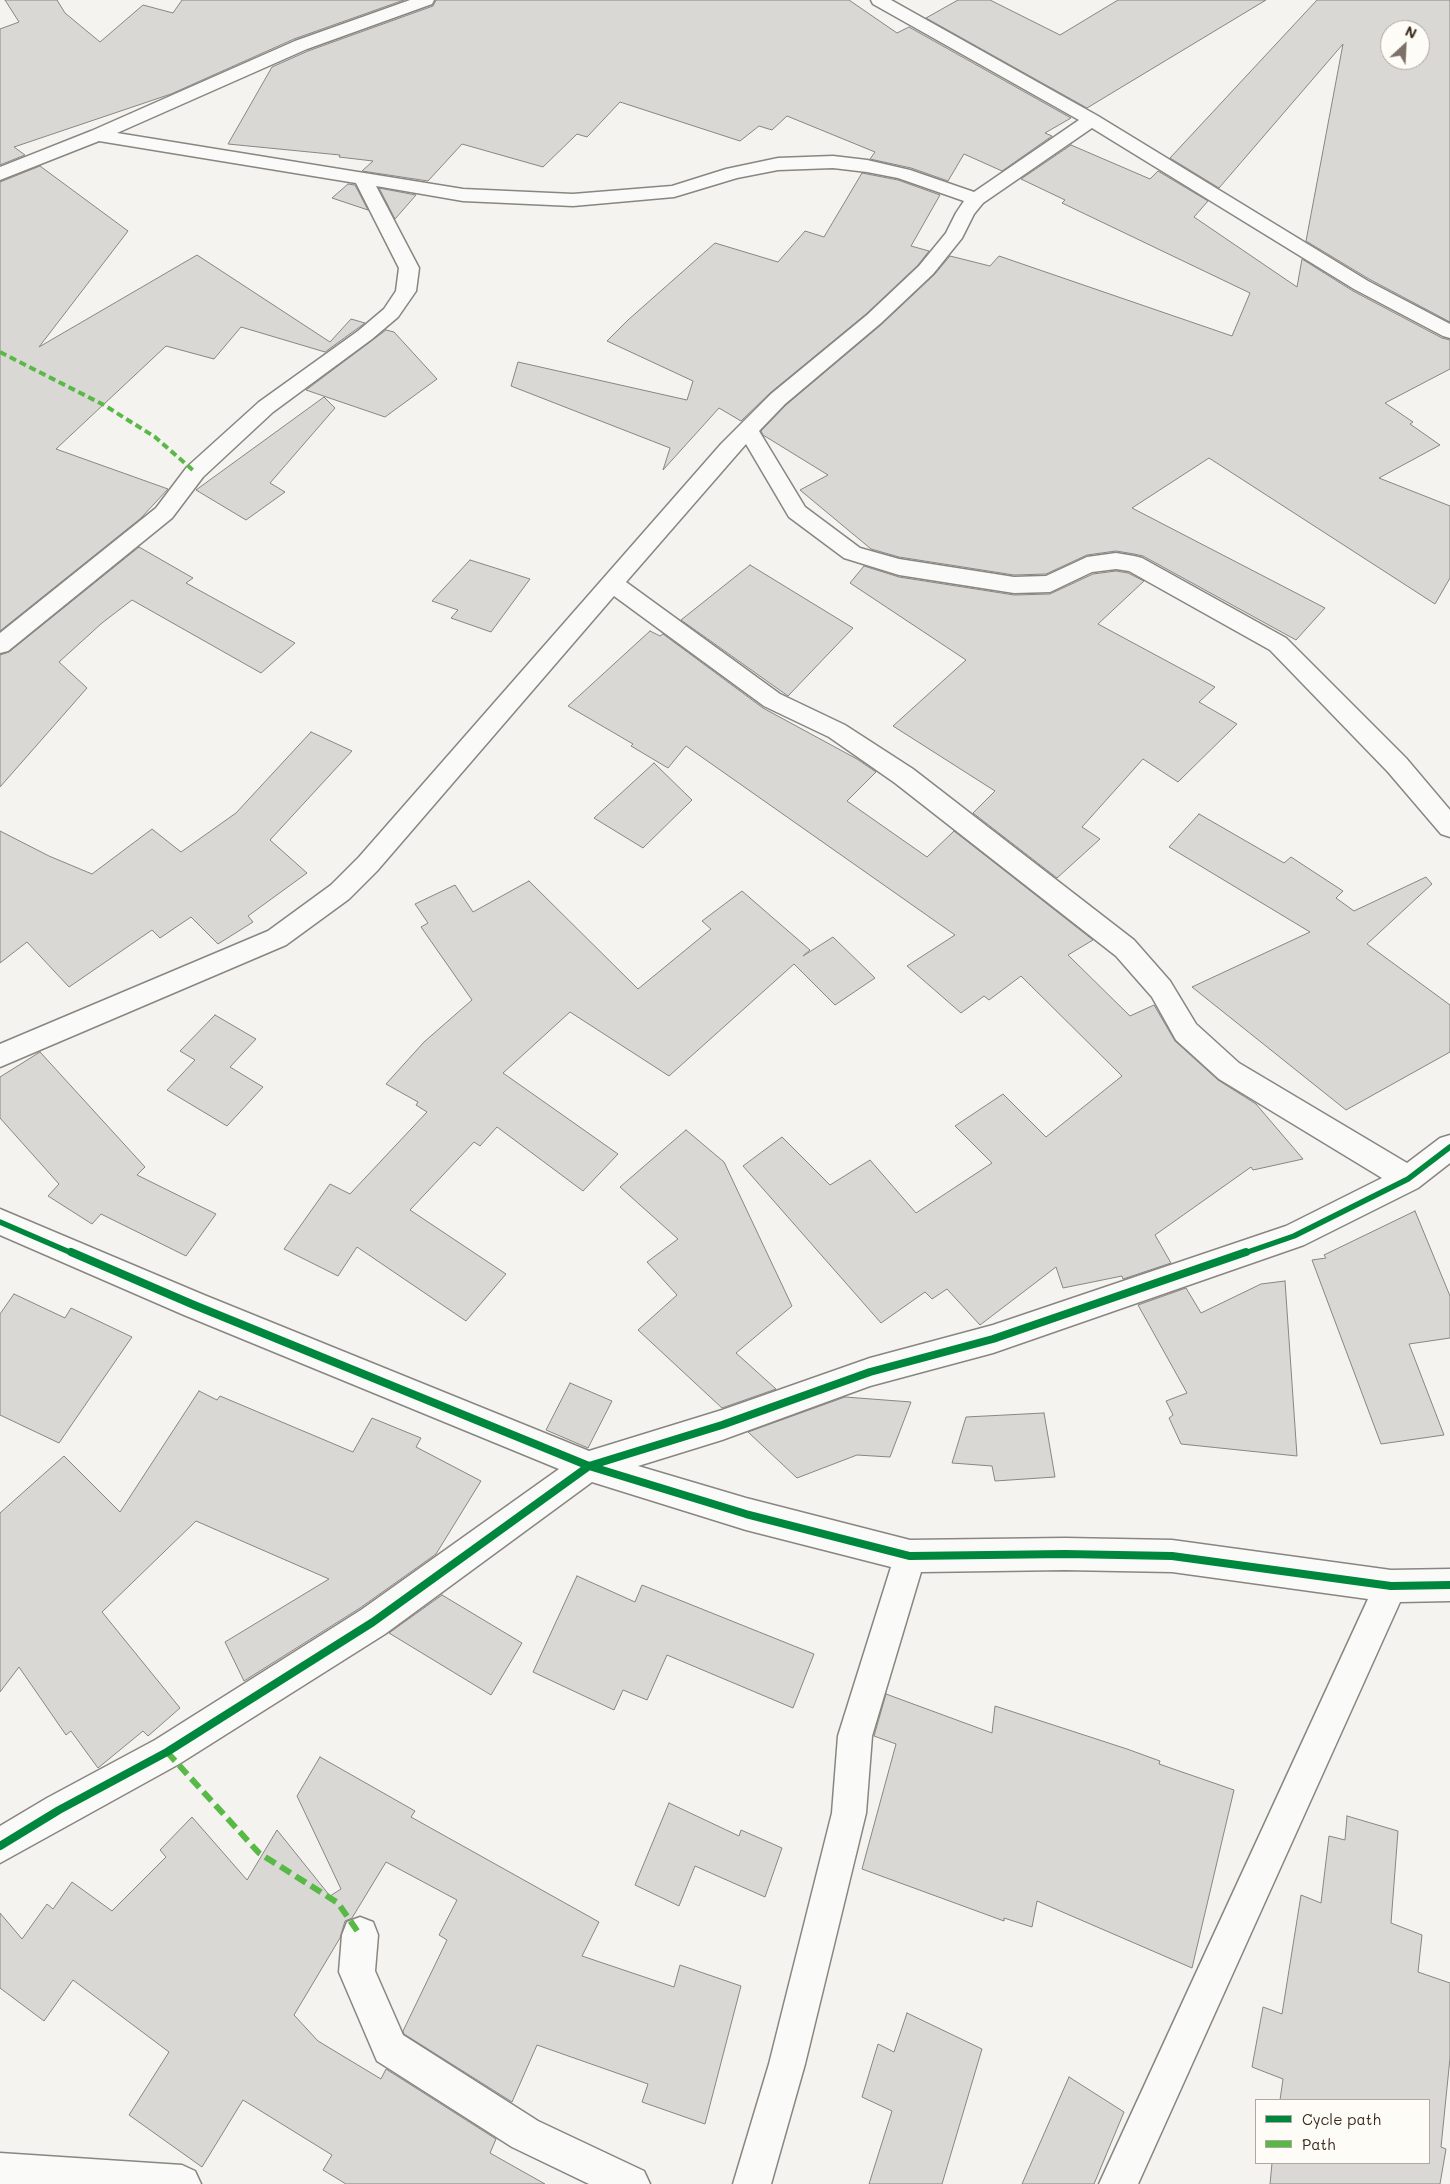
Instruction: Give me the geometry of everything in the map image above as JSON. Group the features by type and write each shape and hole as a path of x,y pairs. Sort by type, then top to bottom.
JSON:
{"street":[{"path":"0,174 97,135 301,45 426,0"},
{"path":"879,0 1092,120 1361,285 1450,332"},
{"path":"0,1056 277,938 340,892 368,864 729,448 778,399 874,319 926,270 955,234 965,213 976,199 1092,120"},
{"path":"97,135 463,195 573,200 674,191 733,173 778,164 833,162 867,166 903,174 976,199"},
{"path":"0,645 164,513 195,472 266,407 365,335 391,313 406,291 409,268 363,179"},
{"path":"748,430 797,512 852,553 898,567 1014,585 1050,584 1087,565 1116,561 1134,564 1278,644 1397,764 1450,827"},
{"path":"612,583 772,700 837,730 904,776 1125,948 1161,989 1186,1032 1229,1071 1408,1179"},
{"path":"0,1846 59,1810 167,1752 373,1622 590,1466 722,1425 870,1372 993,1340 1294,1236 1408,1179 1450,1147"},
{"path":"0,1222 194,1306 590,1466 746,1514 910,1556 1065,1554 1172,1556 1391,1586 1450,1585"},
{"path":"752,2184 788,2064 850,1812 855,1736 910,1556"},
{"path":"1118,2184 1391,1586"},
{"path":"360,1935 358,1972 390,2048 525,2134 631,2184"},
{"path":"0,2172 182,2184"}],"building":[{"path":"5,0 57,0 65,13 100,42 143,5 173,13 182,0 404,0 294,39 171,94 14,147 25,155 0,165 0,29 19,22"},
{"path":"436,0 849,0 897,33 909,27 1071,118 1045,133 1052,136 1002,171 964,154 948,181 911,168 870,159 875,152 787,116 772,130 759,126 740,141 620,102 587,137 577,134 543,167 462,144 428,181 362,171 373,161 339,157 340,155 228,144 272,67 308,51 433,6"},
{"path":"958,0 990,0 1060,35 1118,0 1266,0 1087,108 926,18"},
{"path":"1317,0 1450,0 1450,322 1369,279 1306,241 1343,44 1219,188 1170,158"},
{"path":"1071,145 1150,179 1158,171 1208,201 1194,217 1297,287 1302,259 1353,291 1442,338 1450,340 1450,369 1385,403 1413,422 1410,424 1440,445 1379,478 1450,506 1450,578 1435,604 1209,458 1132,508 1325,608 1296,640 1143,556 1116,551 1087,555 1046,574 1014,575 899,557 871,549 800,490 828,475 763,435 761,431 786,405 882,324 934,275 950,256 990,266 999,256 1232,336 1250,293 1062,203 1065,200 1021,179"},
{"path":"40,166 128,231 39,347 197,255 330,342 351,319 365,323 325,352 241,327 214,359 166,346 56,449 168,489 141,518 0,631 0,182"},
{"path":"862,173 898,180 940,195 911,246 929,251 918,265 866,314 770,393 741,421 719,408 663,470 670,448 511,386 518,362 687,400 693,381 607,341 715,243 778,262 805,231 824,237"},
{"path":"348,184 355,185 368,210 332,198"},
{"path":"379,188 416,195 395,219"},
{"path":"386,330 394,332 437,379 385,417 306,390"},
{"path":"324,397 335,408 270,483 285,492 246,520 196,490"},
{"path":"139,547 193,578 186,583 295,643 261,673 132,600 102,623 59,662 87,688 0,787 0,655 9,652"},
{"path":"470,560 530,579 491,632 451,618 458,610 432,601"},
{"path":"750,565 853,628 788,696 681,620"},
{"path":"864,566 899,577 1014,595 1050,594 1093,574 1116,571 1128,573 1144,581 1098,624 1215,687 1199,702 1237,724 1178,782 1143,759 1082,827 1100,839 1057,878 973,813 995,791 893,726 966,660 850,583"},
{"path":"650,631 660,636 663,634 763,708 857,759 876,772 847,801 927,857 954,831 1093,940 1068,955 1130,1016 1154,1005 1175,1041 1218,1080 1256,1104 1303,1159 1253,1170 1251,1167 1155,1235 1171,1263 1123,1279 1122,1276 1063,1288 1056,1267 980,1325 947,1289 932,1299 925,1292 881,1323 743,1166 782,1137 830,1185 870,1160 916,1213 992,1163 955,1126 1003,1094 1046,1137 1122,1076 1021,976 989,1000 984,996 961,1013 907,966 955,935 686,746 668,768 631,746 633,744 568,706"},
{"path":"311,732 352,751 270,840 307,873 248,916 253,922 218,944 191,917 160,938 152,930 69,987 27,942 0,963 0,831 49,856 92,874 152,829 181,852 236,813"},
{"path":"654,763 692,800 643,848 594,818"},
{"path":"1199,814 1284,863 1291,857 1343,891 1336,898 1354,911 1426,877 1432,884 1367,944 1450,1005 1450,1052 1346,1110 1192,987 1310,932 1169,847"},
{"path":"529,881 638,989 711,929 702,921 742,891 810,950 803,956 833,937 875,978 835,1005 794,964 669,1076 570,1012 503,1073 618,1154 583,1191 497,1127 480,1146 474,1142 410,1210 506,1274 466,1321 357,1247 338,1276 284,1249 330,1184 350,1194 427,1112 416,1105 418,1102 386,1084 424,1042 472,1000 421,927 428,923 415,904 455,885 473,912"},
{"path":"215,1015 256,1039 230,1067 263,1087 227,1126 167,1090 195,1060 180,1051"},
{"path":"40,1052 145,1167 137,1175 216,1214 186,1256 101,1214 92,1224 48,1196 59,1184 0,1118 0,1077"},
{"path":"686,1130 724,1162 792,1306 736,1353 776,1389 722,1408 638,1330 677,1295 647,1262 678,1239 620,1187"},
{"path":"1415,1211 1450,1296 1450,1338 1409,1344 1444,1435 1381,1444 1312,1260 1326,1258 1324,1255"},
{"path":"1285,1281 1297,1456 1181,1444 1169,1418 1173,1415 1166,1401 1187,1393 1138,1305 1186,1288 1201,1313 1261,1284"},
{"path":"14,1294 65,1318 71,1308 132,1337 59,1443 0,1415 0,1314"},
{"path":"570,1383 612,1401 588,1448 546,1430"},
{"path":"199,1391 217,1400 220,1396 353,1452 372,1418 421,1438 416,1447 481,1481 436,1554 360,1608 244,1681 225,1642 329,1579 196,1521 102,1612 180,1708 148,1736 143,1731 98,1768 71,1731 66,1735 19,1667 0,1692 0,1513 64,1456 120,1512"},
{"path":"845,1397 911,1402 890,1457 857,1455 797,1478 748,1432"},
{"path":"1044,1413 1055,1477 995,1481 992,1466 952,1463 966,1417"},
{"path":"577,1576 635,1602 642,1585 814,1654 793,1708 667,1655 647,1700 623,1690 614,1710 533,1672"},
{"path":"442,1595 522,1643 491,1695 389,1633"},
{"path":"886,1694 992,1733 995,1706 1127,1749 1160,1761 1159,1764 1234,1790 1192,1968 1037,1901 1032,1927 1004,1918 1004,1921 862,1869 896,1744 874,1736"},
{"path":"320,1757 415,1811 411,1817 599,1922 582,1956 674,1987 680,1965 741,1986 705,2124 642,2102 648,2084 537,2045 512,2102 404,2034 403,2031 447,1940 439,1935 457,1900 386,1862 352,1918 345,1921 340,1938 294,2015 318,2041 381,2079 386,2069 496,2139 490,2153 545,2184 346,2184 323,2170 332,2155 243,2100 202,2167 129,2115 169,2052 73,1980 44,2021 0,1988 0,1913 22,1939 47,1904 53,1909 72,1882 112,1911 166,1857 160,1850 192,1817 247,1880 277,1830 330,1896 341,1889 297,1796"},
{"path":"669,1803 739,1836 741,1830 782,1848 765,1897 695,1866 679,1906 635,1885"},
{"path":"1347,1816 1398,1831 1391,1923 1422,1935 1418,1972 1450,1983 1450,2058 1441,2147 1446,2149 1440,2184 1270,2184 1272,2164 1430,2164 1430,2099 1280,2099 1283,2079 1252,2067 1263,2007 1282,2014 1301,1895 1321,1903 1329,1836 1345,1840"},
{"path":"907,2013 982,2049 942,2184 869,2184 892,2111 862,2097 878,2044 894,2052"},
{"path":"1069,2077 1124,2112 1094,2184 1022,2184"}],"marked path":[{"path":"0,352 104,405 155,437 195,472"},
{"path":"167,1752 259,1853 338,1903 360,1935"}],"cycle path":[{"path":"0,1846 59,1810 167,1752 373,1622 589,1466 722,1425 870,1372 993,1339 1294,1236 1408,1179 1450,1147"},
{"path":"0,1222 194,1305 589,1466 746,1514 910,1556 1065,1554 1172,1556 1391,1586 1450,1585"}]}
